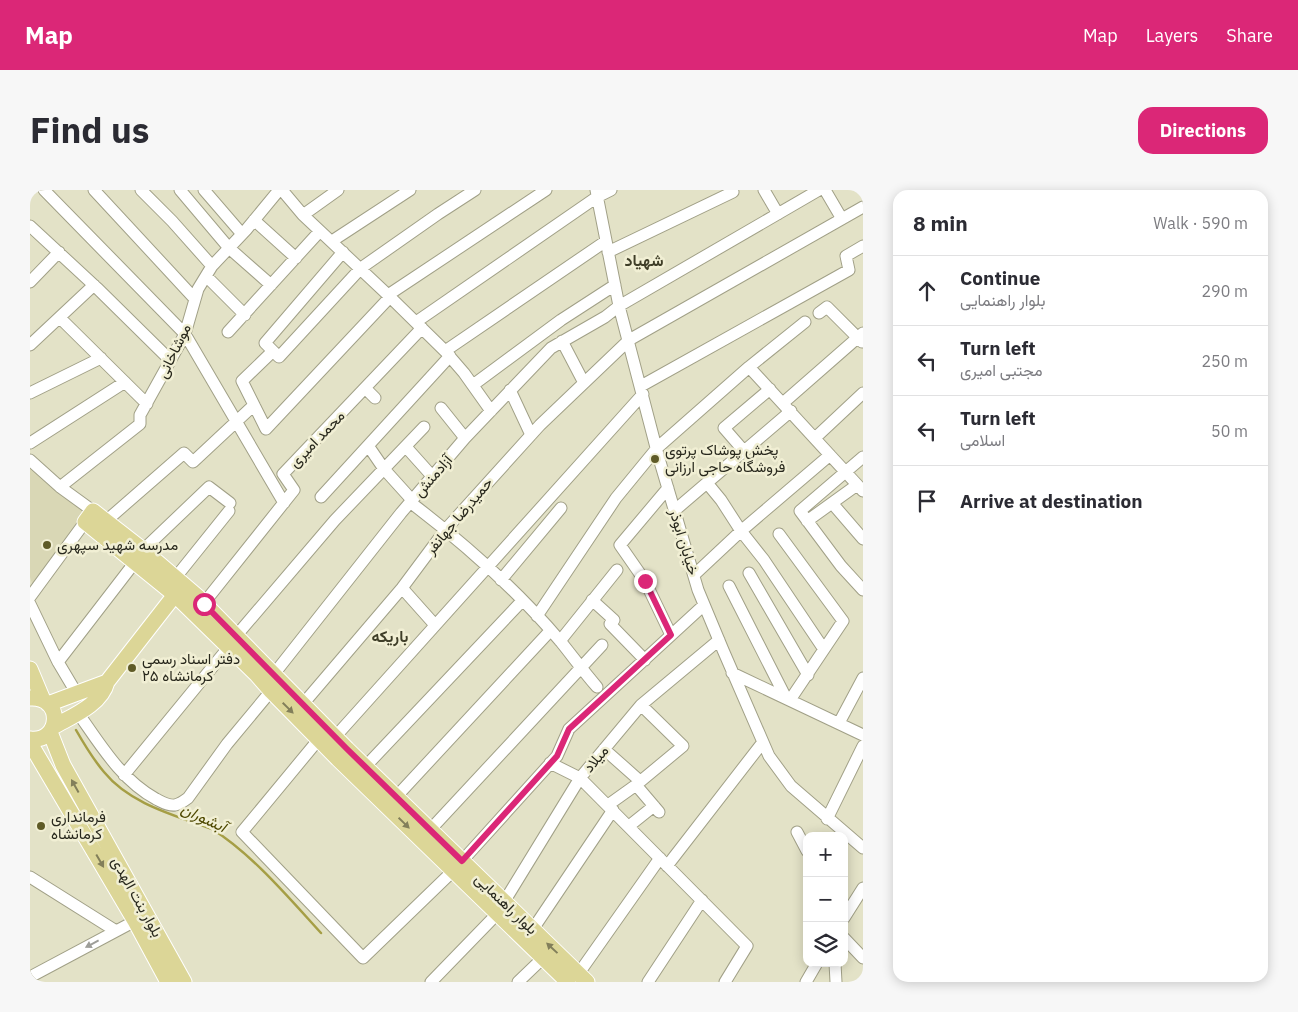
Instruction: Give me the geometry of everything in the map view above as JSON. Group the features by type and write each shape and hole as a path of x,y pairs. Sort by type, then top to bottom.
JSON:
{"main road":[{"name":"بلوار راهنمایی","path":"89,517 106,521 139,556"},
{"name":"بلوار راهنمایی","path":"89,517 204,604 271,691 319,739 500,908 543,958 578,979"},
{"name":"بلوار راهنمایی","path":"178,585 232,642 274,674 430,830 457,866"},
{"path":"30,739 40,739 94,702 104,692 107,682 178,585"},
{"path":"30,669 41,701 77,694 107,682"},
{"name":"بلوار بنت الهدی","path":"41,701 54,714 52,729 63,765 184,982"},
{"name":"بلوار بنت الهدی","path":"30,744 135,920 168,982"},
{"name":"بلوار راهنمایی","path":"500,908 533,929 578,979"}],"street":[{"path":"44,190 185,334 284,503"},
{"path":"94,190 196,299"},
{"path":"141,190 172,221 209,271 245,314"},
{"path":"180,190 229,248 271,285"},
{"path":"204,190 242,234"},
{"path":"332,241 410,190"},
{"path":"475,190 361,268 276,354 242,381 266,429 340,358 355,327 389,296 546,190"},
{"name":"محمد امیری","path":"204,604 294,490 283,474 365,388 419,325 597,194 611,190"},
{"path":"764,190 778,214"},
{"name":"آزادمنش","path":"274,674 432,476 491,410 551,348 605,317 619,306 819,190"},
{"path":"826,190 842,219"},
{"path":"274,192 303,214 419,325 447,354 491,410"},
{"name":"موشاخانی","path":"60,487 140,424 140,415 185,334 198,289 209,271 254,220 274,192"},
{"path":"303,214 330,192"},
{"path":"321,497 369,447 447,354 607,247 733,192"},
{"name":"خیابان ابوذر","path":"597,194 619,306 656,448 694,575 718,640 769,756 791,786 827,819 863,848"},
{"name":"حمیدرضا جهانفر","path":"303,704 402,588 446,529 531,434 629,340 863,207"},
{"path":"254,220 296,258"},
{"path":"30,226 170,359"},
{"path":"228,332 320,231"},
{"path":"335,736 488,566 642,390 849,270 846,256 863,246"},
{"path":"30,282 59,252"},
{"path":"276,354 264,342 343,252"},
{"path":"473,385 561,320 615,285"},
{"path":"32,341 94,286"},
{"path":"674,511 744,451 787,407 861,338 827,308 820,313"},
{"path":"60,318 147,404"},
{"path":"537,616 616,498 656,448 749,367 805,322"},
{"path":"562,341 584,383"},
{"path":"30,393 101,358"},
{"path":"749,367 860,488 832,503 807,521"},
{"path":"30,444 125,382"},
{"path":"365,388 375,398"},
{"path":"744,451 724,428 770,389"},
{"path":"510,390 531,434"},
{"path":"815,438 863,393"},
{"path":"106,521 184,453 193,462 254,405"},
{"path":"441,408 465,438"},
{"path":"124,775 232,642 335,520 424,427"},
{"path":"369,447 411,501 488,566 560,641 597,687"},
{"path":"406,447 432,476"},
{"path":"694,575 741,531 830,455"},
{"path":"863,457 800,511 841,566 863,590"},
{"path":"30,460 89,517 30,597"},
{"path":"707,483 722,500 741,531 764,560 823,648"},
{"path":"58,662 139,556 209,487 229,507 178,585"},
{"path":"668,488 620,545 645,581 671,635"},
{"path":"832,503 863,540"},
{"path":"502,580 560,508"},
{"path":"779,534 843,621 823,648 808,675 788,699"},
{"path":"560,641 617,570"},
{"path":"749,573 808,675"},
{"path":"728,586 788,699"},
{"path":"402,588 435,625"},
{"path":"592,600 614,620 610,624 645,660"},
{"path":"366,767 522,601"},
{"path":"30,604 58,662 77,694"},
{"path":"319,739 242,832 363,958 457,866 545,764 557,756 569,729 704,605"},
{"path":"396,797 550,631"},
{"name":"میلاد","path":"431,982 500,908 580,778 604,749 642,705 718,640"},
{"path":"430,830 602,645"},
{"path":"732,672 863,734"},
{"path":"839,723 863,678"},
{"path":"78,712 124,775 138,788 172,805 181,803 188,798 227,744 271,691"},
{"path":"533,929 610,808 683,746 642,705"},
{"path":"578,979 664,862 763,742"},
{"path":"827,819 863,746"},
{"path":"604,749 638,783 657,809 629,826"},
{"path":"545,764 580,778 747,946 724,982"},
{"path":"797,832 803,843"},
{"path":"30,877 116,931"},
{"path":"848,912 863,888"},
{"path":"648,982 702,900"},
{"path":"30,977 135,920"},
{"path":"848,942 863,958"},
{"path":"518,982 543,958"},
{"path":"806,982 815,967"},
{"path":"835,967 836,982"}],"shaded area":[{"name":"مدرسه شهید سپهری","path":"30,465 88,512 33,587 30,577"}],"waterway":[{"name":"آبشوران","path":"76,730 96,762 115,783 140,800 168,813 212,829 227,839 270,877 321,933"}],"place":[{"name":"پخش پوشاک پرتوی فروشگاه حاجی ارزانی","path":"655,459"},
{"name":"مدرسه شهید سپهری","path":"47,545"},
{"name":"دفتر اسناد رسمی ۲۵ کرمانشاه","path":"132,668"},
{"name":"فرمانداری کرمانشاه","path":"41,826"}],"district":[{"name":"شهیاد","path":"644,260"},
{"name":"باریکه","path":"390,636"}],"route":[{"path":"204,604 347,749 462,861 557,756 569,729 671,635 645,581"}]}
